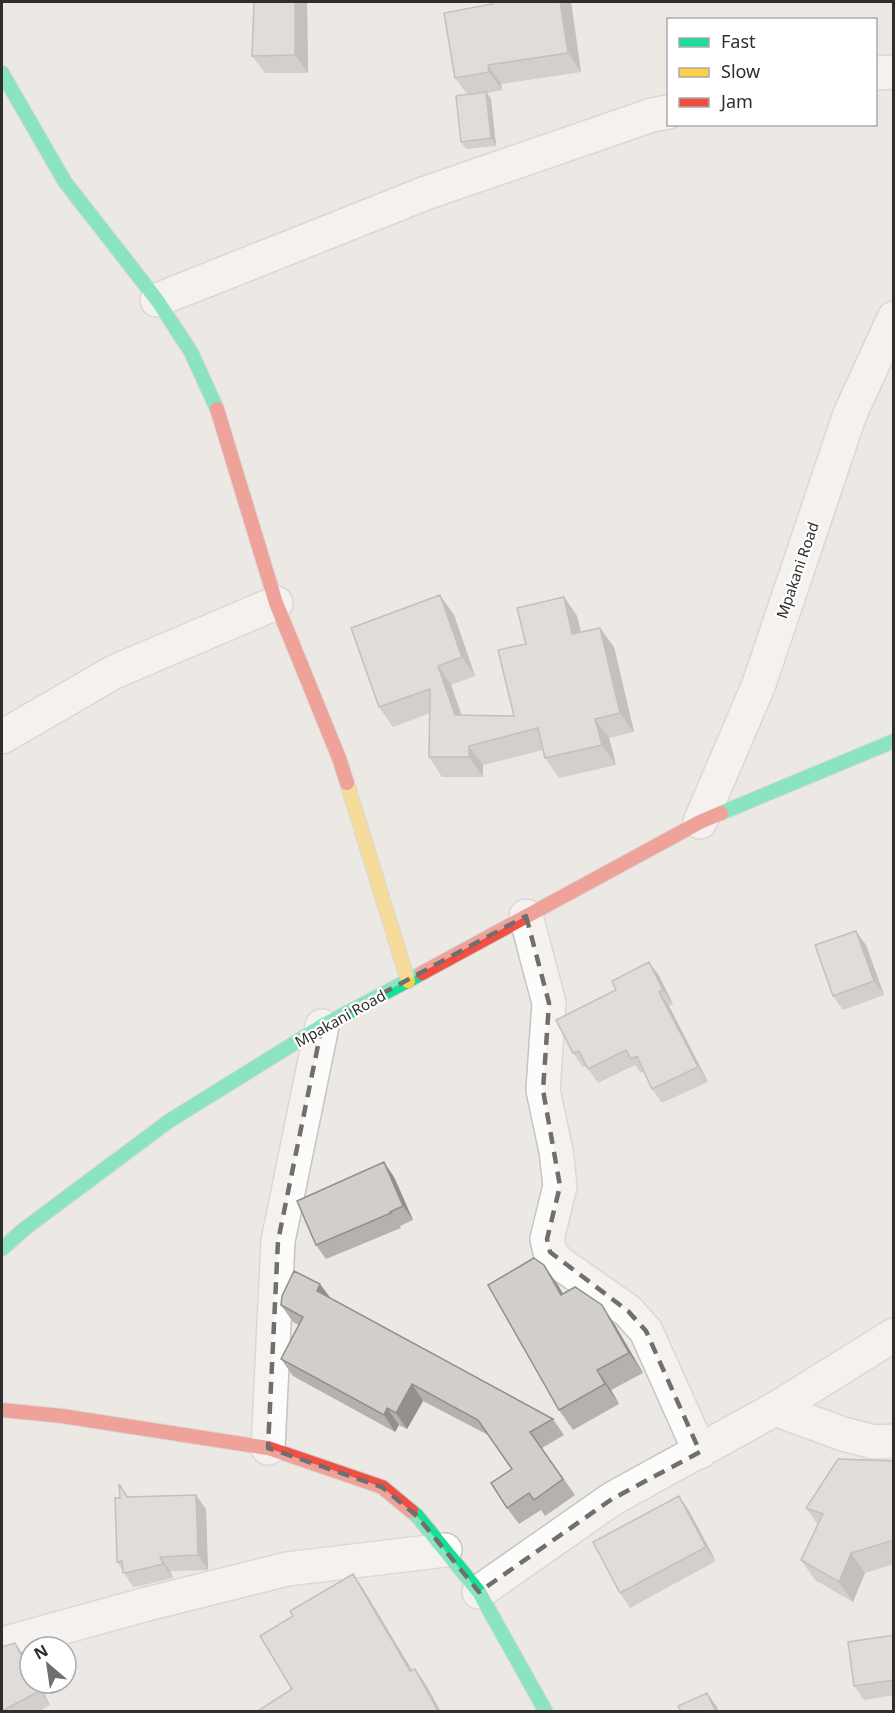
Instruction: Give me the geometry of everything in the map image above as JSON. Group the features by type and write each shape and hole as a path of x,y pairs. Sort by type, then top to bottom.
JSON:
{"street":[{"path":"877,74 894,72"},
{"path":"2,73 65,182 157,300 191,352 220,417 276,603 339,758 408,981"},
{"path":"157,300 426,194 667,112"},
{"name":"Mpakani Road","path":"700,822 759,684 850,414 894,318"},
{"path":"2,737 114,672 276,603"},
{"name":"Mpakani Road","path":"2,1249 23,1230 169,1120 322,1026 700,822 894,741"},
{"path":"526,916 549,1003 543,1090 556,1151 560,1186 547,1239 550,1252 558,1262 628,1311 646,1331 700,1452"},
{"path":"268,1448 278,1241 322,1026"},
{"path":"479,1592 612,1499 776,1409 894,1335"},
{"path":"776,1409 843,1434 874,1442 894,1441"},
{"path":"2,1410 62,1416 268,1448 382,1487 417,1516 479,1592 546,1712"},
{"path":"2,1644 286,1569 445,1550"}],"highlighted area":[{"path":"526,916 549,1003 543,1090 560,1186 547,1239 550,1252 628,1311 646,1331 700,1452 612,1499 479,1592 417,1516 382,1487 268,1448 278,1241 322,1026"}],"building":[{"path":"254,2 295,2 295,55 252,56"},
{"path":"491,2 560,2 568,53 488,65 489,72 455,78 444,13 492,4"},
{"path":"486,92 491,138 461,142 456,96"},
{"path":"440,595 462,657 438,666 455,715 514,716 498,650 526,644 517,608 564,597 572,634 600,628 620,713 595,719 602,745 545,758 538,728 469,746 469,757 429,757 430,689 379,707 351,628"},
{"path":"856,931 874,981 833,996 815,945"},
{"path":"649,962 663,990 659,992 698,1067 652,1089 637,1056 631,1059 626,1050 588,1069 579,1051 573,1053 556,1020 616,990 612,981"},
{"path":"384,1162 403,1206 316,1245 297,1201"},
{"path":"534,1258 544,1265 561,1295 575,1287 602,1305 629,1353 597,1370 605,1384 559,1410 488,1285"},
{"path":"294,1271 320,1284 317,1291 553,1419 530,1432 563,1479 534,1500 529,1493 507,1508 491,1483 512,1469 478,1420 412,1384 396,1413 387,1408 384,1415 281,1359 303,1317 281,1305 282,1296"},
{"path":"838,1459 894,1461 894,1540 851,1553 839,1582 801,1560 823,1514 806,1508"},
{"path":"119,1484 127,1497 196,1495 198,1555 160,1557 163,1564 123,1573 122,1561 117,1562 115,1498 120,1498"},
{"path":"679,1496 706,1547 620,1593 593,1542"},
{"path":"353,1574 410,1671 415,1669 438,1711 256,1712 292,1689 260,1636 293,1616 290,1611"},
{"path":"894,1635 894,1680 854,1686 848,1642"},
{"path":"15,1643 18,1649 18,1695 32,1695 2,1711 2,1647"},
{"path":"707,1693 716,1712 681,1712 678,1706"}],"traffic: fast":[{"path":"2,73 65,182 157,300 191,352 217,409"},
{"path":"721,813 894,741"},
{"path":"2,1249 23,1230 169,1121 322,1026 422,973"},
{"path":"411,1511 479,1592 546,1712"}],"traffic: slow":[{"path":"347,783 408,981"}],"traffic: jam":[{"path":"217,409 276,603 347,783"},
{"path":"422,973 700,822 721,813"},
{"path":"2,1410 62,1416 268,1448 382,1487 411,1511"}]}
